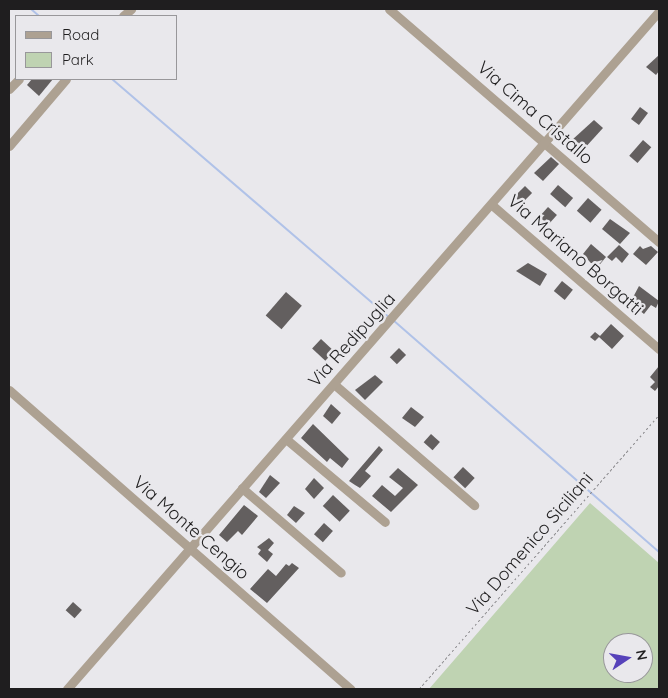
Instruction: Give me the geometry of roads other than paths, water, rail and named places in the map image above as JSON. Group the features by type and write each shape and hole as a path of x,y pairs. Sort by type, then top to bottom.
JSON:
{"street":[{"name":"Via Cima Cristallo","path":"389,9 659,242"},
{"name":"Via Redipuglia","path":"68,689 189,547 386,328 659,11"},
{"path":"9,89 18,80"},
{"path":"9,146 65,80"},
{"name":"Via Mariano Borgatti","path":"492,205 659,349"},
{"path":"334,385 474,505"},
{"name":"Via Monte Cengio","path":"9,390 351,689"},
{"path":"286,439 385,522"},
{"path":"242,488 341,573"}],"waterway":[{"path":"31,9 38,15"},
{"path":"113,80 389,317"},
{"path":"393,320 659,552"}]}
